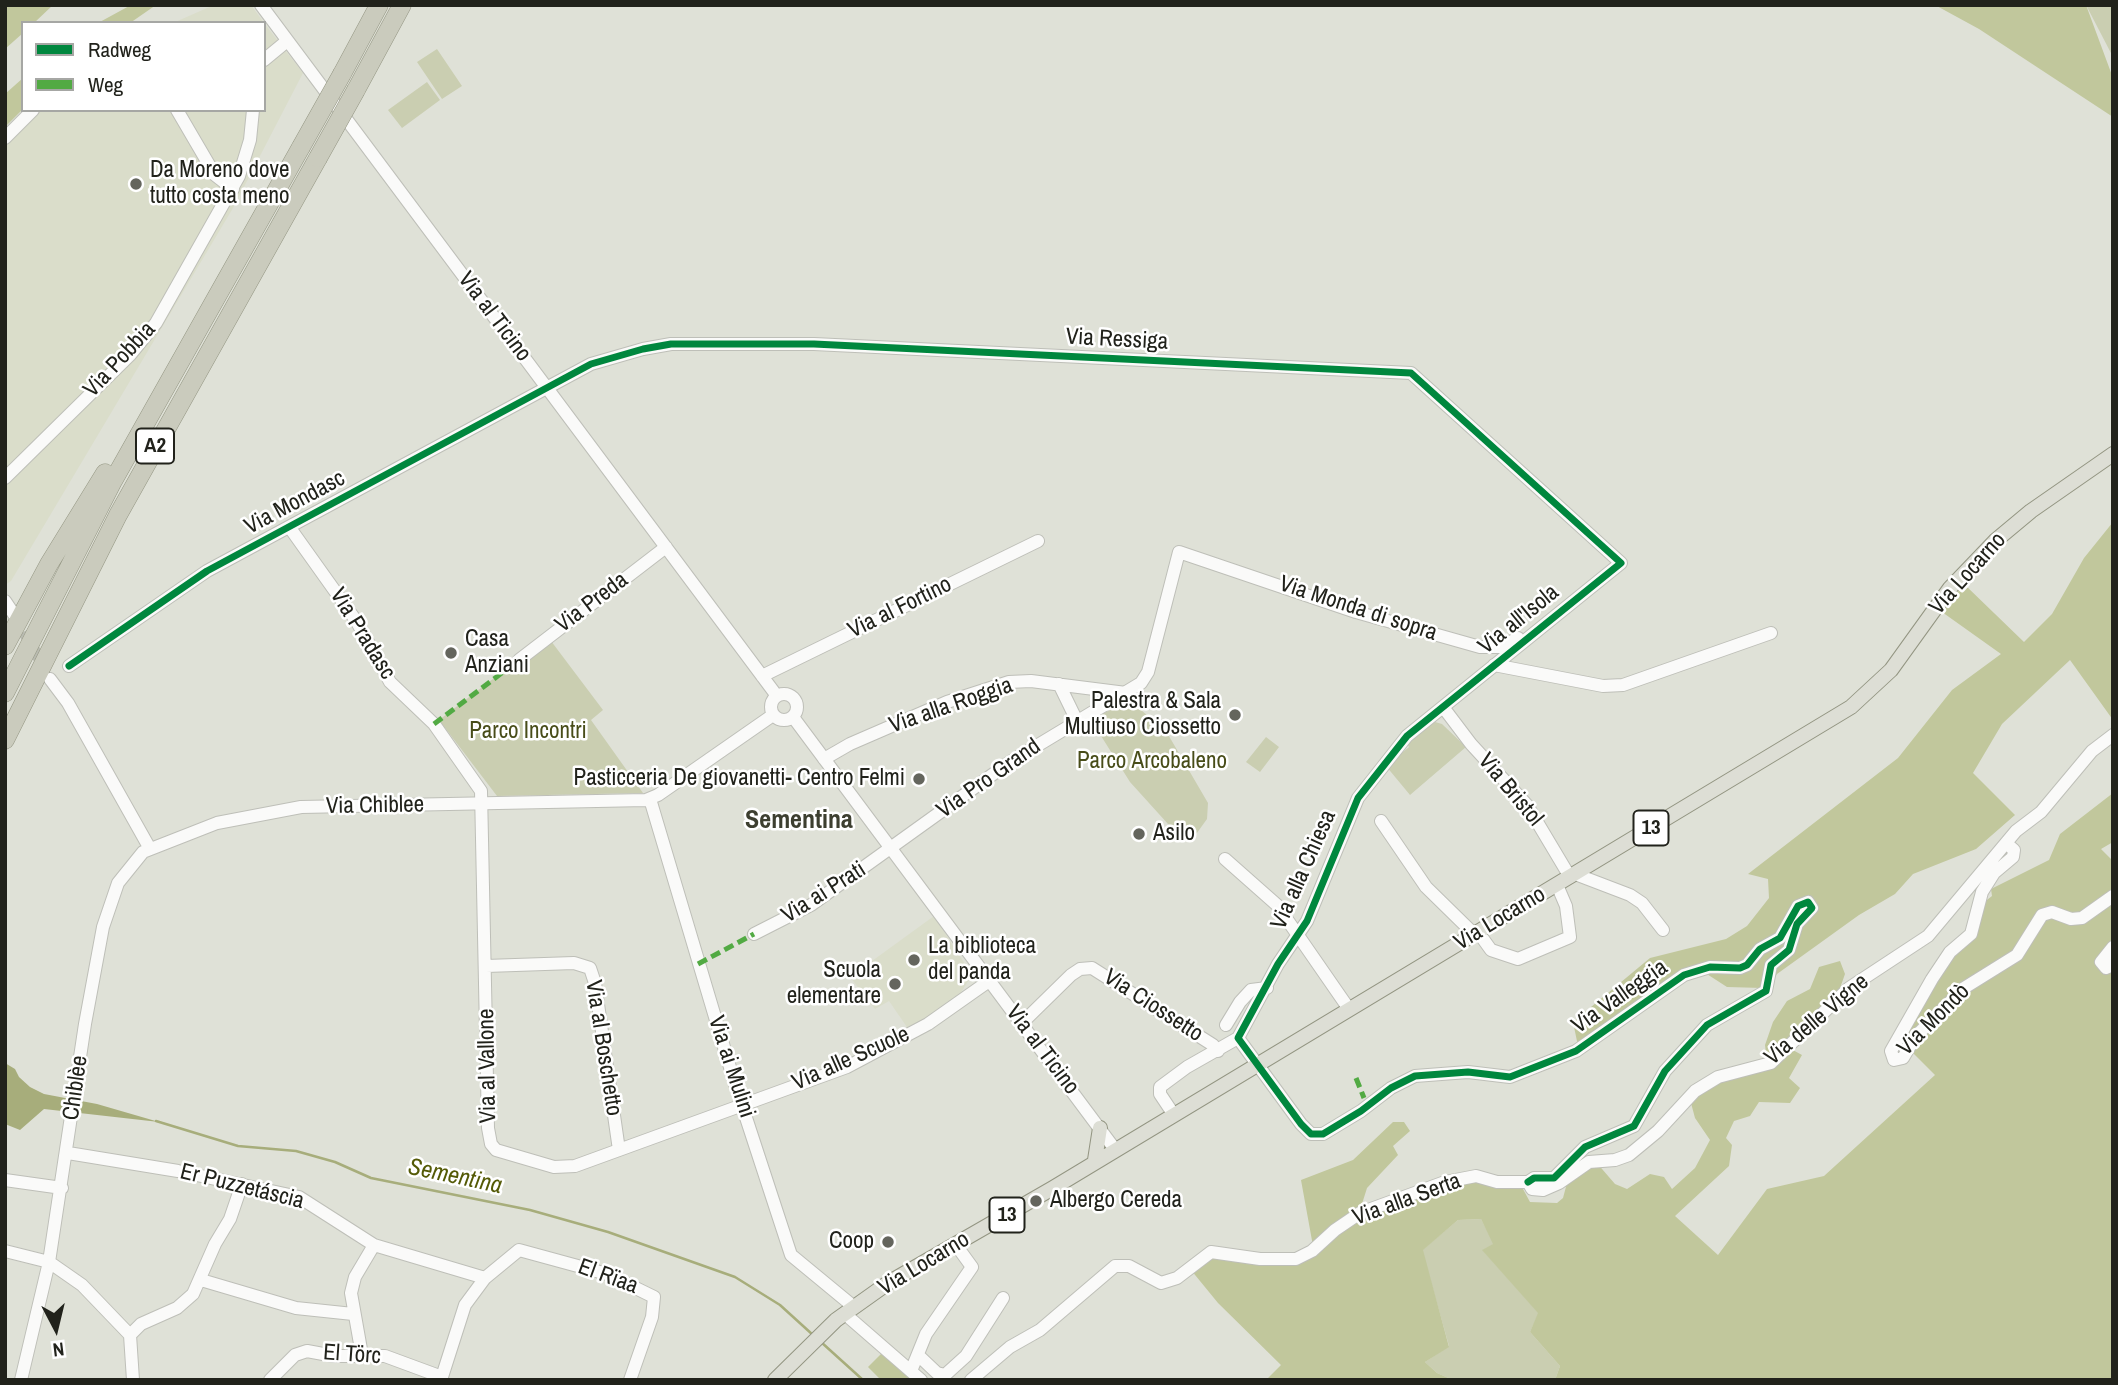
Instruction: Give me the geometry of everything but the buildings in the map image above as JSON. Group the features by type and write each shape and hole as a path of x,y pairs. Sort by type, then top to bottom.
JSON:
{"highway":[{"name":"A2","path":"5,693 95,514 379,5"},
{"name":"A2","path":"5,740 118,514 402,5"},
{"name":"A2","path":"5,646 49,564 188,346"}],"main road":[{"name":"Via Locarno","path":"845,1314 1114,1148 1174,1115 1860,700 1899,660 1950,588 1985,550 2031,511 2113,454"},
{"path":"1095,1160 1100,1128"},
{"name":"13","path":"775,1380 798,1355 845,1314"}],"street":[{"name":"Via al Ticino","path":"261,5 777,696"},
{"path":"266,58 287,41"},
{"path":"5,138 31,112"},
{"path":"178,112 215,176 233,189"},
{"name":"Via Pobbia","path":"5,478 148,334 233,189 248,151 253,112"},
{"name":"Via Ressiga","path":"547,389 598,360 671,344 814,344 1407,372 1419,377 1621,563"},
{"name":"Via Mondasc","path":"69,666 188,581 547,389"},
{"name":"Via Pradasc","path":"290,528 351,612 390,682 434,724 479,787 483,804"},
{"name":"Via al Fortino","path":"762,676 1038,541"},
{"name":"Via Preda","path":"519,660 666,547"},
{"name":"Via Monda di sopra","path":"1180,552 1356,612 1485,648 1505,645 1530,631 1535,633"},
{"name":"Via Pro Grand","path":"892,848 991,775 1077,720 1126,693 1146,677 1180,552"},
{"name":"Via all'Isola","path":"1443,707 1621,563"},
{"path":"5,601 15,616"},
{"path":"1494,665 1603,686 1623,685 1771,633"},
{"path":"50,679 68,703 149,847"},
{"name":"Via alla Roggia","path":"824,759 850,744 947,702 1016,681 1126,693"},
{"path":"1059,684 1077,720"},
{"path":"788,694 794,698 797,709 793,717 783,720 773,715 771,705 777,696 788,694"},
{"name":"Via Bristol","path":"1443,707 1471,744 1527,805 1567,878 1566,906 1570,937 1518,959 1494,952 1476,933"},
{"name":"Via alla Chiesa","path":"1238,1038 1299,933 1328,875 1348,820 1367,783 1401,741 1443,707"},
{"path":"650,799 773,715"},
{"name":"Via al Ticino","path":"793,717 1114,1148"},
{"name":"Via delle Vigne","path":"1567,1177 1592,1161 1615,1160 1629,1155 1658,1131 1695,1091 1713,1079 1771,1063 1849,988 1905,953 1933,931 2006,842 2019,828 2041,812 2092,751 2113,734"},
{"name":"Via Chiblee","path":"85,1024 96,960 111,900 124,873 149,847 217,823 301,807 650,799"},
{"name":"Via ai Mulini","path":"650,799 742,1105 791,1255 845,1314"},
{"name":"Via al Vallone","path":"483,804 488,1128 492,1146 508,1155 563,1168 742,1105"},
{"path":"1381,821 1426,887 1476,933"},
{"name":"Via Mondò","path":"2006,842 2014,850 2013,857 1998,869 1982,892 1970,934 1950,952 1932,979 1891,1051 1894,1060 1903,1058 1916,1036 1964,988 2017,955 2042,915 2052,912 2070,919 2082,918 2113,896"},
{"name":"Via ai Prati","path":"754,934 811,905 892,848"},
{"path":"1225,859 1271,899 1299,933 1349,1009"},
{"path":"1567,878 1630,895 1642,903 1662,930"},
{"name":"Via Valleggia","path":"1258,1064 1305,1128 1320,1135 1361,1111 1391,1088 1415,1076 1468,1072 1510,1077 1583,1048 1600,1032 1684,975 1710,967 1747,965 1760,948 1783,935 1789,918 1802,902 1810,903 1812,910 1797,925 1789,950 1771,965 1766,991 1707,1025 1665,1070 1634,1126 1585,1147 1554,1178 1534,1178 1528,1182"},
{"path":"2113,947 2101,962 2106,968 2113,965"},
{"name":"Via al Boschetto","path":"486,966 574,963 590,968 595,983 619,1150"},
{"name":"Via Ciossetto","path":"1022,1023 1070,975 1084,968 1092,968 1213,1045 1218,1051"},
{"name":"Via alle Scuole","path":"742,1105 868,1057 928,1024 989,981"},
{"path":"1226,1025 1251,990 1267,988"},
{"name":"Chiblèe","path":"21,1380 49,1262 68,1153 85,1024"},
{"path":"1174,1115 1159,1089 1187,1067 1238,1038 1258,1064"},
{"name":"Er Puzzetáscia","path":"68,1153 242,1184 307,1200 374,1245 485,1278"},
{"name":"Via alla Serta","path":"971,1380 1010,1347 1040,1330 1115,1266 1129,1266 1161,1283 1177,1278 1211,1252 1260,1259 1296,1259 1312,1251 1335,1230 1360,1213 1426,1188 1469,1176 1497,1182 1528,1182 1532,1189 1543,1189 1567,1177"},
{"path":"5,1180 62,1188"},
{"path":"130,1335 141,1324 177,1308 193,1294 215,1244 230,1219 242,1184"},
{"path":"362,1355 353,1314 353,1283 374,1245"},
{"path":"911,1371 933,1322 972,1267 956,1245"},
{"name":"El Rïaa","path":"485,1278 519,1250 607,1274 649,1292 654,1297 655,1305 630,1380"},
{"path":"5,1251 49,1262 82,1285 130,1335 133,1380"},
{"path":"441,1378 461,1313 485,1278"},
{"path":"201,1280 296,1308 353,1314"},
{"path":"918,1355 937,1373 945,1375 966,1356 1003,1298"},
{"path":"845,1314 921,1380"},
{"name":"El Törc","path":"270,1380 300,1352 385,1356 441,1378"}],"shaded area":[{"path":"5,5 53,5 36,21 21,21 21,35 5,49"},
{"path":"131,5 156,5 133,21 102,21"},
{"path":"214,5 251,5 263,21 178,21"},
{"path":"1935,5 2086,5 2113,78 2113,117 1979,29"},
{"path":"266,26 303,73 233,208 11,581 5,585 5,142 38,112 266,112"},
{"path":"21,80 21,111 5,127 5,94"},
{"path":"2113,522 2113,720 2070,660 2002,724 1973,773 2015,815 1976,849 1913,874 1895,894 1859,915 1777,974 1770,986 1727,987 1696,967 1578,1046 1573,1022 1650,958 1726,939 1747,926 1769,898 1768,879 1748,874 1898,758 1952,690 2001,654 1942,612 1964,584 2024,642 2052,614 2084,558"},
{"path":"2113,793 2113,842 2101,849 2113,861 2113,1380 1555,1380 1560,1366 1530,1332 1538,1313 1482,1250 1493,1244 1481,1219 1458,1220 1423,1250 1449,1347 1425,1362 1437,1373 1453,1380 1266,1380 1281,1365 1218,1303 1191,1270 1214,1254 1276,1262 1313,1246 1301,1180 1353,1160 1393,1122 1404,1122 1410,1131 1393,1146 1398,1155 1367,1188 1361,1207 1368,1218 1427,1190 1462,1180 1517,1185 1523,1189 1530,1202 1557,1203 1563,1198 1567,1183 1596,1162 1615,1184 1627,1189 1650,1174 1664,1177 1672,1189 1695,1168 1710,1140 1695,1118 1691,1103 1707,1087 1791,1049 1802,1055 1789,1078 1800,1088 1790,1103 1759,1102 1750,1116 1734,1121 1726,1138 1732,1145 1729,1166 1675,1216 1718,1255 1767,1189 1824,1176 1935,1075 1905,1045 1901,1052 1895,1054 1983,903 1992,896 1991,889 2049,860 2060,834"},
{"path":"934,916 972,975 960,994 909,1030 889,1001 875,1009 850,977"},
{"path":"1840,961 1845,974 1839,991 1774,1053 1766,1053 1765,1045 1773,1022 1787,1001 1810,989 1819,967"},
{"path":"5,1063 15,1069 30,1087 44,1094 97,1104 159,1122 44,1109 20,1130 5,1124"},
{"path":"885,1350 921,1380 881,1380 868,1367"}],"green space":[{"path":"2086,5 2113,5 2113,57"},
{"path":"437,49 462,86 442,99 417,62"},
{"path":"427,82 440,100 402,128 388,110"},
{"name":"Parco Incontri","path":"548,637 603,710 591,720 643,793 497,796 439,720"},
{"name":"Parco Arcobaleno","path":"1129,700 1166,731 1208,803 1207,819 1194,837 1168,824 1130,782 1091,720"},
{"path":"1435,722 1442,724 1466,747 1410,795 1386,766 1409,747 1406,742"},
{"path":"1266,737 1279,747 1260,772 1246,762"},
{"path":"1481,1219 1494,1244 1483,1250 1539,1313 1530,1332 1560,1366 1555,1380 1453,1380 1437,1373 1425,1362 1449,1346 1422,1250 1458,1220"}],"waterway":[{"name":"Sementina","path":"156,1121 238,1146 296,1151 335,1162 371,1178 530,1210 608,1232 735,1277 780,1305 813,1335"},
{"name":"Sementina","path":"821,1342 863,1380"}],"tunnel":[{"path":"15,616 46,671"}],"marked path":[{"path":"434,724 519,660"},
{"path":"698,964 754,934"},
{"path":"1356,1078 1364,1098"}],"cycle path":[{"path":"69,666 207,571 591,364 643,349 671,344 814,344 1411,373 1621,563 1407,736 1358,798 1307,921 1278,964 1238,1038 1301,1124 1311,1134 1323,1134 1361,1111 1391,1088 1415,1076 1468,1072 1510,1077 1576,1051 1684,975 1710,967 1740,968 1747,965 1760,949 1780,938 1798,906 1808,902 1812,908 1797,924 1789,950 1771,965 1766,991 1707,1025 1665,1071 1634,1126 1585,1147 1554,1178 1534,1178 1528,1182"}],"place":[{"name":"Da Moreno dove tutto costa meno","path":"136,184"},
{"name":"Casa Anziani","path":"451,653"},
{"name":"Palestra & Sala Multiuso Ciossetto","path":"1235,715"},
{"name":"Pasticceria De giovanetti- Centro Felmi","path":"919,779"},
{"name":"Asilo","path":"1139,834"},
{"name":"La biblioteca del panda","path":"914,960"},
{"name":"Scuola elementare","path":"895,984"},
{"name":"Albergo Cereda","path":"1036,1201"},
{"name":"Coop","path":"888,1242"}],"district":[{"name":"Sementina","path":"799,821"}]}
